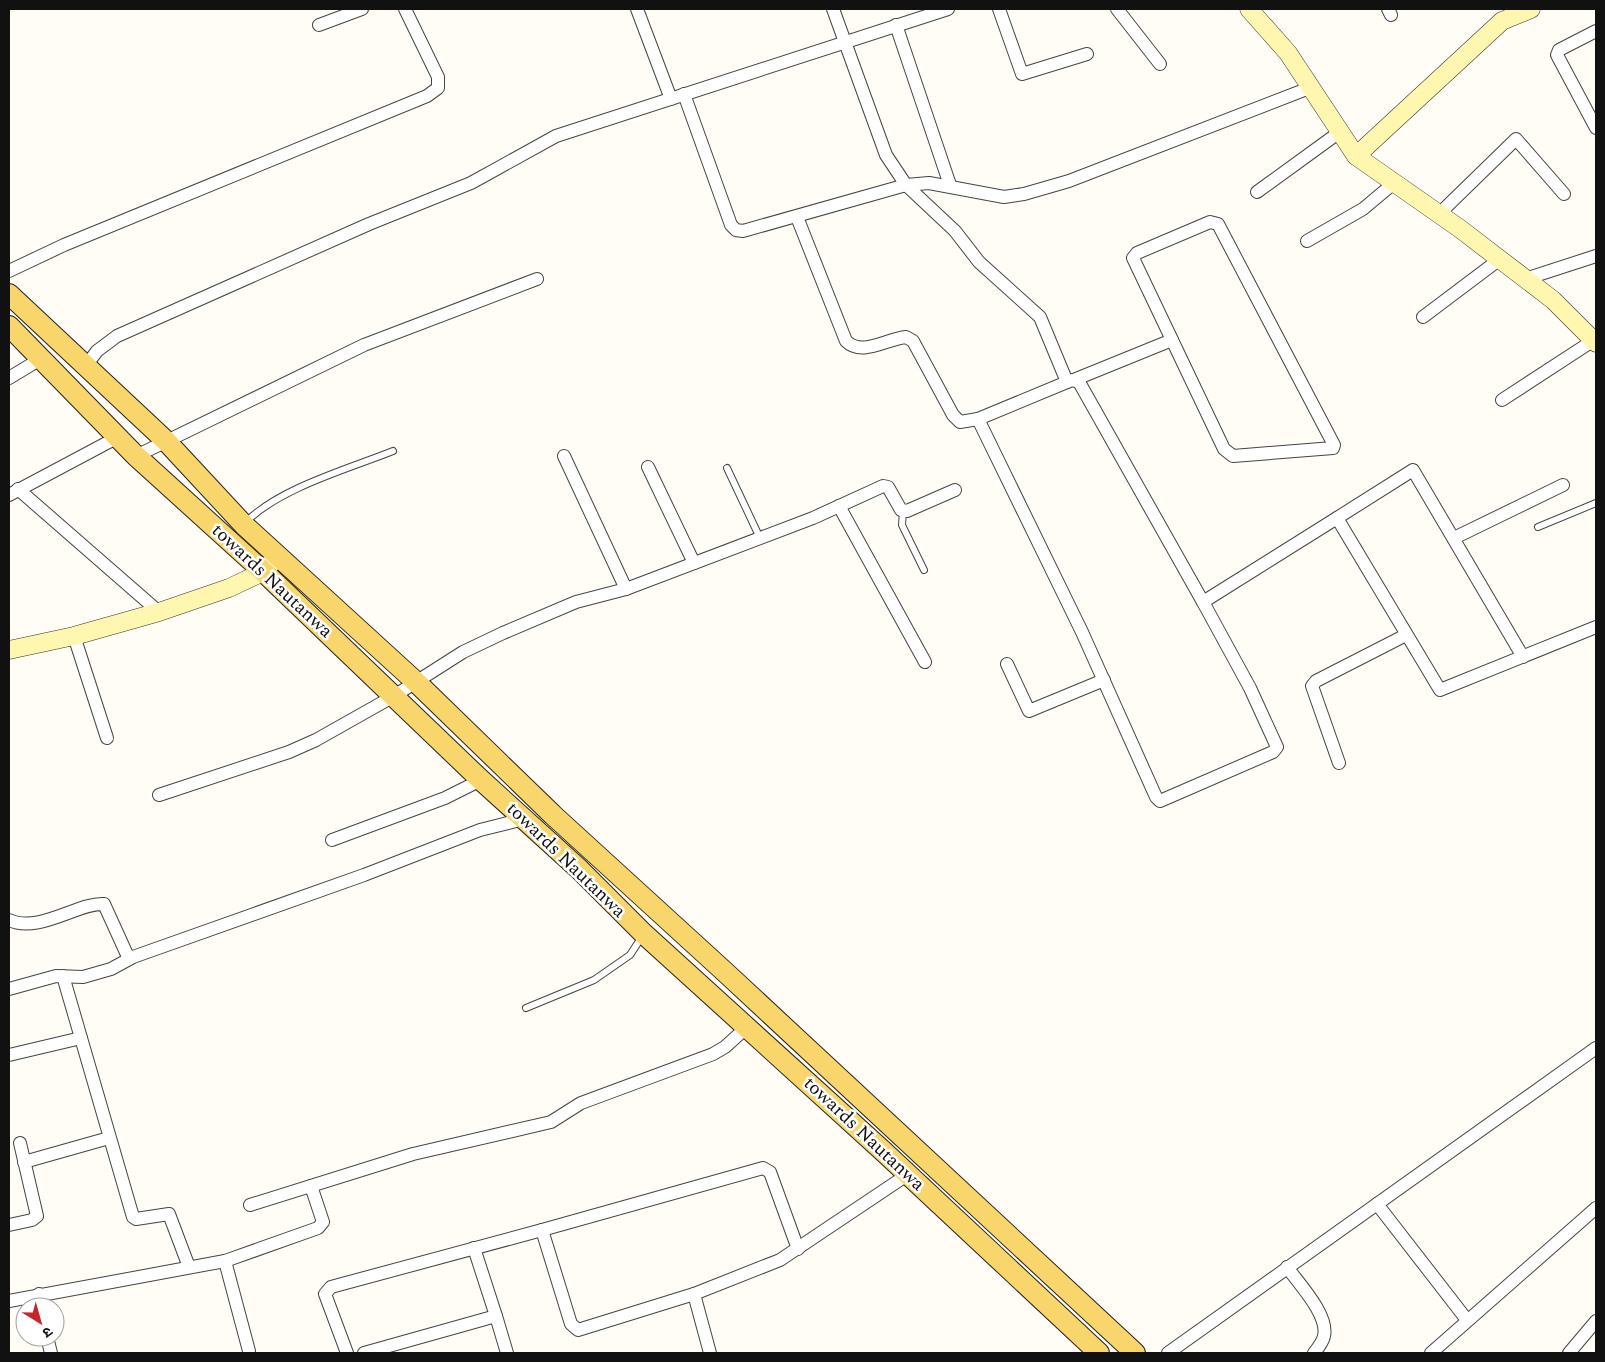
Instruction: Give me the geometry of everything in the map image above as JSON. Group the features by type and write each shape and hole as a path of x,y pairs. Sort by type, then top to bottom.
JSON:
{"main road":[{"path":"9,294 166,441 237,533 278,556 416,682 553,815 1135,1353"},
{"name":"towards Nautanwa","path":"9,326 136,456 237,533 263,572 481,780 644,934 748,1027 1099,1353"}],"street":[{"path":"320,25 362,9"},
{"path":"9,271 64,245 427,96 438,88 438,77 405,9"},
{"path":"637,9 671,99"},
{"path":"834,9 844,42 886,155 906,185 955,231 979,262 1040,317 1072,381 1203,602 1250,688 1277,747 1273,752 1160,801 1156,797 1104,680 978,419"},
{"path":"85,366 96,351 117,336 369,224 471,183 556,136 948,9"},
{"path":"999,9 1022,74 1087,54"},
{"path":"1117,9 1160,64"},
{"path":"1356,156 1502,21 1531,9"},
{"path":"1256,11 1312,87 1356,156 1439,214 1525,278 1553,300 1595,342 1502,400"},
{"path":"896,25 950,185"},
{"path":"1596,31 1559,50 1556,55 1596,128"},
{"path":"684,94 731,225 736,230 743,231 906,185 929,183 950,185 1004,197 1048,188 1312,87"},
{"path":"1257,192 1341,130"},
{"path":"1439,214 1516,139 1564,194"},
{"path":"1307,241 1363,210 1394,184"},
{"path":"797,217 846,341 852,347 862,349 906,336 912,341 953,415 960,422 978,419 1172,340"},
{"path":"1210,222 1216,222 1334,447 1234,456 1228,453 1172,340 1133,258 1134,255 1210,222"},
{"path":"1525,278 1596,256"},
{"path":"1423,317 1500,259"},
{"path":"136,456 364,345 537,279"},
{"path":"9,378 42,358"},
{"path":"118,437 14,492 159,612"},
{"path":"564,456 626,589"},
{"path":"648,467 694,563"},
{"path":"1203,602 1413,470 1522,657"},
{"path":"1454,538 1562,484"},
{"path":"159,795 289,752 347,724 463,652 576,602 626,589 760,538 886,486 903,511 907,512 955,490"},
{"path":"839,506 926,662"},
{"path":"1337,518 1440,690 1596,627"},
{"path":"9,650 74,636 159,612 229,588 263,572 278,556"},
{"path":"1339,763 1312,689 1313,683 1406,635"},
{"path":"74,636 107,738"},
{"path":"1007,664 1029,711 1104,680"},
{"path":"332,840 437,802 481,780"},
{"path":"9,989 63,976 83,977 111,969 130,959 364,875 480,830 524,819"},
{"path":"9,920 32,922 52,920 104,904 130,959"},
{"path":"63,976 133,1217 136,1219 169,1214 189,1267"},
{"path":"250,1206 414,1154 551,1122 581,1103 713,1054 725,1047 748,1027"},
{"path":"9,1055 81,1038"},
{"path":"1168,1353 1596,1048"},
{"path":"24,1162 109,1138"},
{"path":"9,1225 32,1220 37,1216 20,1143"},
{"path":"347,1353 325,1294 327,1289 763,1168 770,1172 798,1249"},
{"path":"542,1230 571,1324 578,1330 694,1294 772,1263 798,1249 907,1174"},
{"path":"9,1301 225,1261 322,1226 311,1186"},
{"path":"1377,1204 1467,1320"},
{"path":"1431,1353 1596,1208"},
{"path":"474,1248 507,1353"},
{"path":"225,1261 249,1351"},
{"path":"1287,1268 1319,1312 1325,1325 1324,1337 1314,1353"},
{"path":"694,1294 710,1353"},
{"path":"364,1353 496,1316"},
{"path":"1569,1353 1596,1321"}],"lane":[{"path":"237,533 256,512 281,496 393,451"},
{"path":"727,468 760,538"},
{"path":"1538,527 1596,503"},
{"path":"903,511 902,525 924,570"},
{"path":"526,1008 594,980 630,955 644,934"}]}
